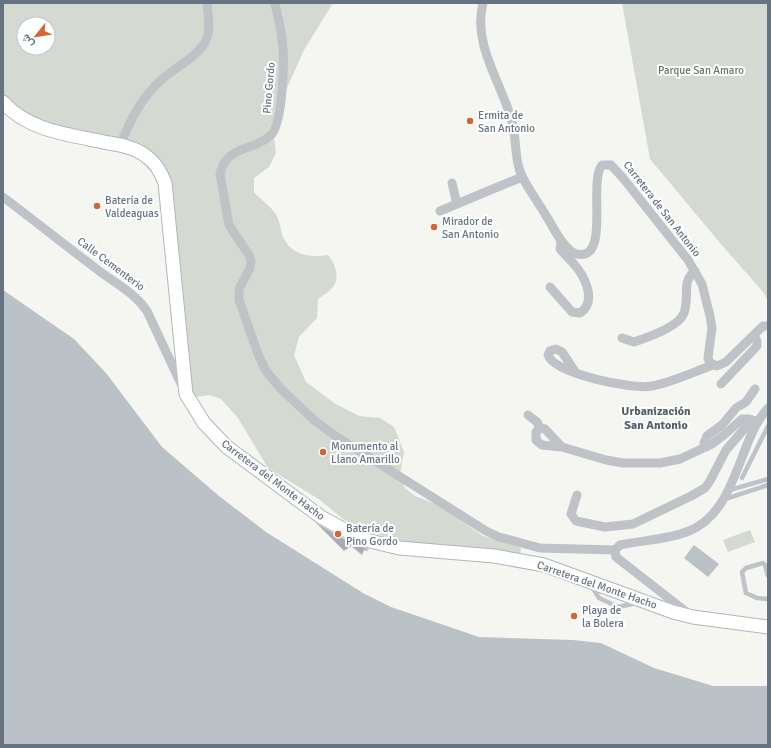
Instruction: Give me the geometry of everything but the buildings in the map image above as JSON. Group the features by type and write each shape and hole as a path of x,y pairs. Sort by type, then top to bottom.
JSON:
{"main road":[{"name":"Carretera del Monte Hacho","path":"3,102 14,112 35,125 120,145 146,156 161,172 165,183 186,394 204,423 228,447 321,517 352,534 370,541 399,548 518,559 544,565 673,612 693,617 768,627"}],"street":[{"path":"120,145 129,122 143,99 160,81 201,48 206,40 209,29 207,3"},
{"name":"Pino Gordo","path":"275,3 284,54 276,128 267,138 232,154 221,166 220,174 229,225 249,255 251,261 250,268 239,289 239,300 266,371 281,389 314,420 334,435 486,531 499,537 540,548 615,550"},
{"name":"Carretera de San Antonio","path":"482,3 480,17 483,42 512,122 522,177 561,242 571,251 578,254 586,253 592,248 598,209 598,173 602,165 608,164 623,178 695,271 702,284 712,328 708,358 713,365"},
{"path":"440,211 522,177"},
{"path":"452,183 457,204"},
{"name":"Calle Cementerio","path":"3,197 99,271 130,291 140,300 147,311 186,394"},
{"path":"550,287 572,312 580,313 586,306 589,299 588,290 576,266 560,249 561,242"},
{"path":"622,338 634,342 678,322 686,309 688,280 695,271"},
{"path":"576,373 614,383 644,387 662,384 713,365 717,366 726,362 763,326 768,326"},
{"path":"721,384 757,346 758,342 754,335"},
{"path":"706,447 704,443 707,436 722,425 736,408 746,402 755,389"},
{"path":"577,495 571,514 576,521 614,527 642,521 705,488 726,450 768,408"},
{"path":"528,415 537,422 540,428 545,429 562,447"},
{"path":"540,428 535,435 539,444 562,447 612,461 650,464 680,459 706,447 724,436 739,421 745,419 755,421"},
{"path":"693,617 616,557 615,550 622,544 689,531 708,520 723,500 728,490 749,440 755,421"}],"lane":[{"path":"742,478 768,426"},
{"path":"749,440 758,444"},
{"path":"728,490 768,480"},
{"path":"723,500 768,486"},
{"path":"768,576 766,565 763,563 746,568 742,572 746,593 757,598 768,599"}],"green space":[{"path":"3,3 333,3 304,50 287,88 274,138 276,153 269,167 254,178 254,192 277,216 286,243 291,248 302,254 314,256 328,255 335,267 337,277 336,281 328,292 318,299 317,318 299,337 294,355 306,382 334,403 359,416 380,418 394,427 404,452 400,474 405,488 415,496 441,506 483,536 519,547 521,549 520,555 418,547 364,530 343,519 320,500 268,468 238,418 221,399 209,395 197,397 189,393 164,205 155,175 151,169 134,153 65,131 30,116 3,98"},
{"name":"Parque San Amaro","path":"622,3 768,3 768,302 764,293 650,159"},
{"path":"750,530 755,542 728,552 723,540"}],"shaded area":[{"path":"3,290 74,339 106,373 162,447 219,496 266,532 363,593 391,607 479,637 573,640 601,643 654,668 713,686 768,686 768,745 3,745"},
{"path":"694,545 719,564 708,577 684,558"}],"place":[{"name":"Ermita de San Antonio","path":"470,121"},
{"name":"Batería de Valdeaguas","path":"97,206"},
{"name":"Mirador de San Antonio","path":"434,227"},
{"name":"Monumento al Llano Amarillo","path":"323,452"},
{"name":"Batería de Pino Gordo","path":"338,534"},
{"name":"Playa de la Bolera","path":"574,616"}],"district":[{"name":"Urbanización San Antonio","path":"656,418"}]}
